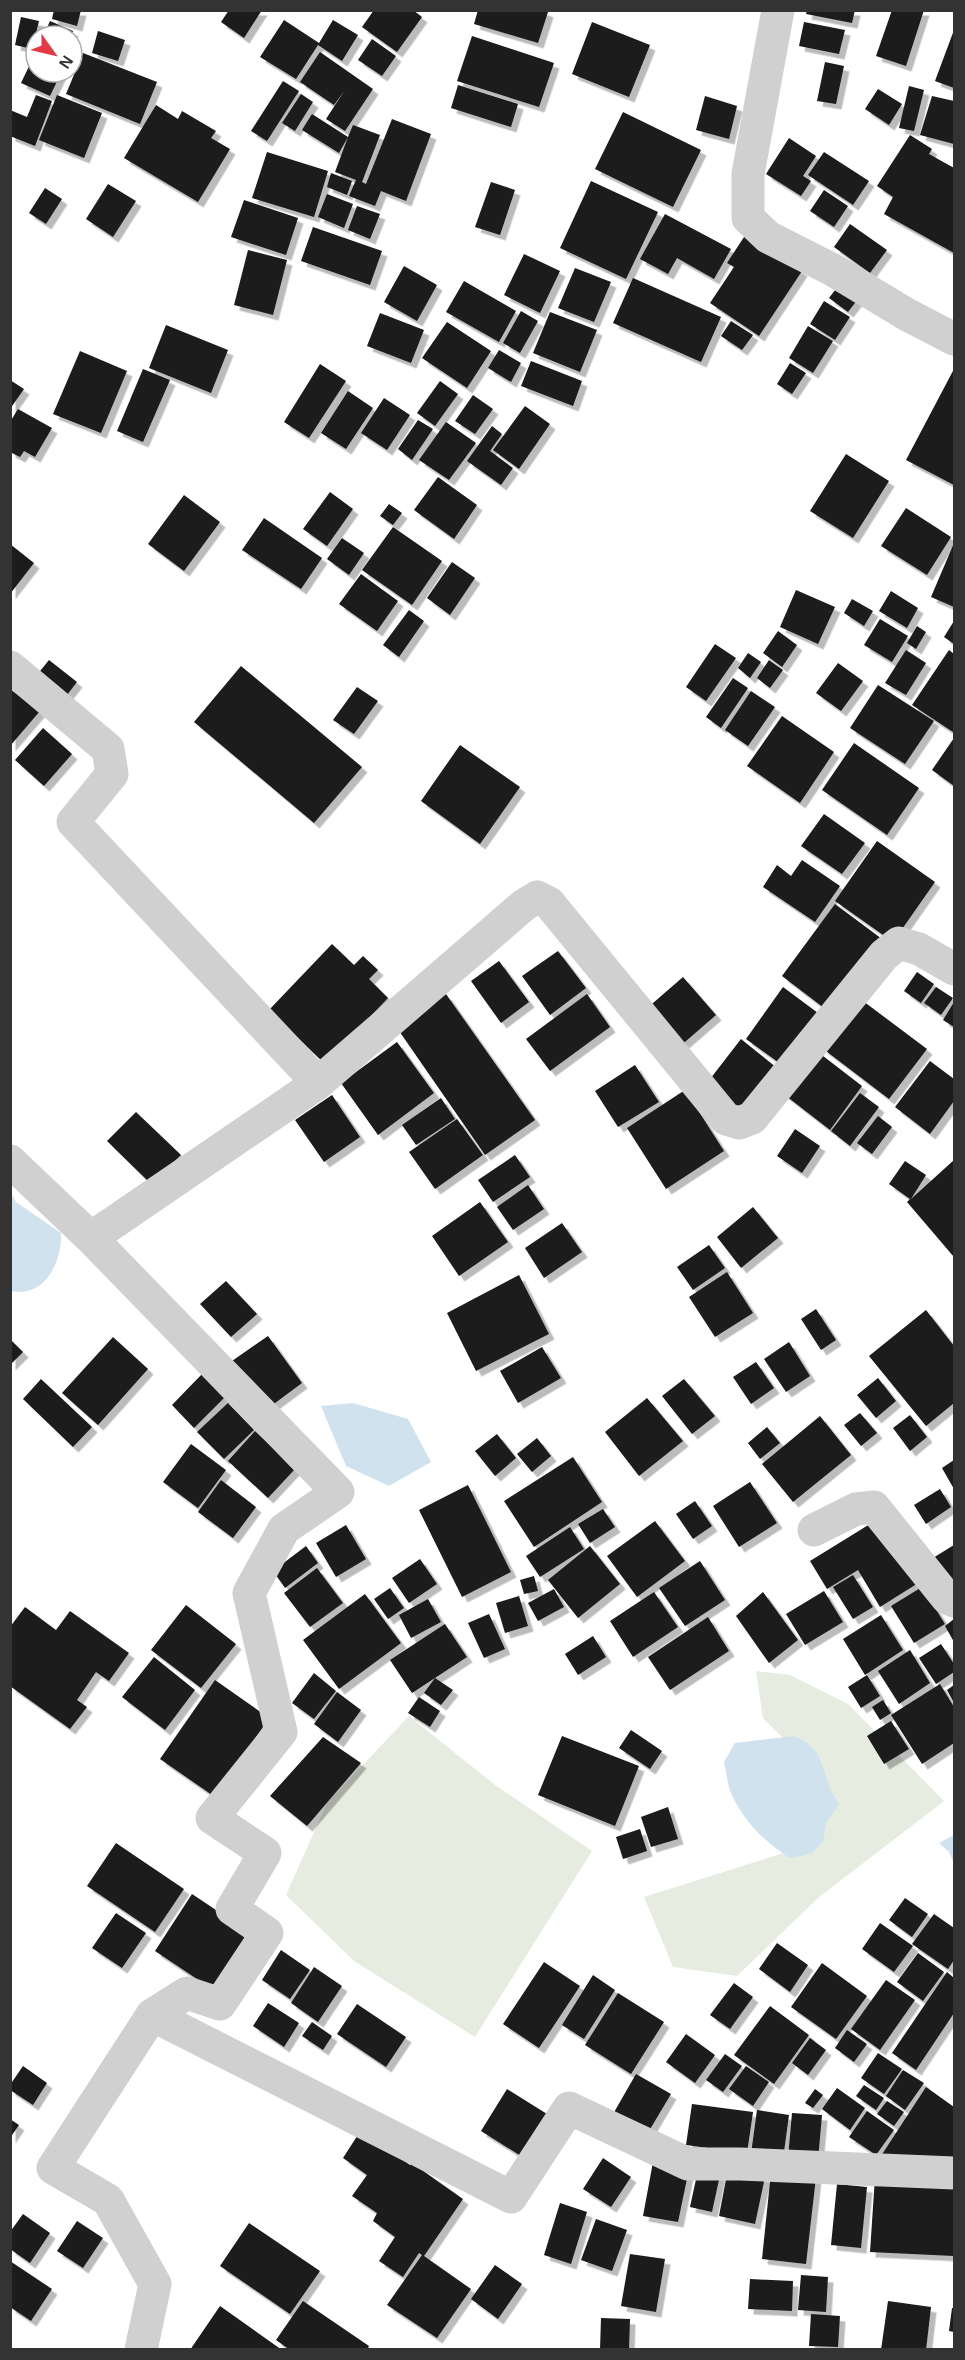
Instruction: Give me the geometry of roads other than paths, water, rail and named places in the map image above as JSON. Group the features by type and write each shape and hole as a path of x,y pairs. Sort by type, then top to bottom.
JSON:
{"street":[{"path":"778,10 748,174 748,218 768,237 833,270 906,314 954,339"},
{"path":"10,667 108,749 112,774 73,822 318,1083"},
{"path":"92,1238 318,1083 524,905 537,897 549,903 726,1119 739,1123 752,1118 884,955 899,943 920,949 954,969"},
{"path":"10,1161 92,1238 338,1492 284,1529 249,1593 281,1732 212,1818 265,1853 232,1909 267,1933 220,2004 188,1993 152,2015 53,2168 108,2200 155,2284 141,2349"},
{"path":"814,1530 856,1509 873,1507 947,1598 954,1601"},
{"path":"152,2015 511,2197 569,2108 688,2164 954,2173"}],"water":[{"path":"11,1193 16,1202 61,1233 61,1244 55,1266 49,1276 33,1289 23,1292 11,1291"},
{"path":"353,1403 408,1419 431,1462 389,1486 346,1466 321,1406"},
{"path":"794,1736 814,1749 839,1804 826,1823 823,1842 811,1854 790,1858 749,1823 730,1791 724,1762 735,1743"},
{"path":"954,1835 954,1863 949,1852 939,1843"}]}
